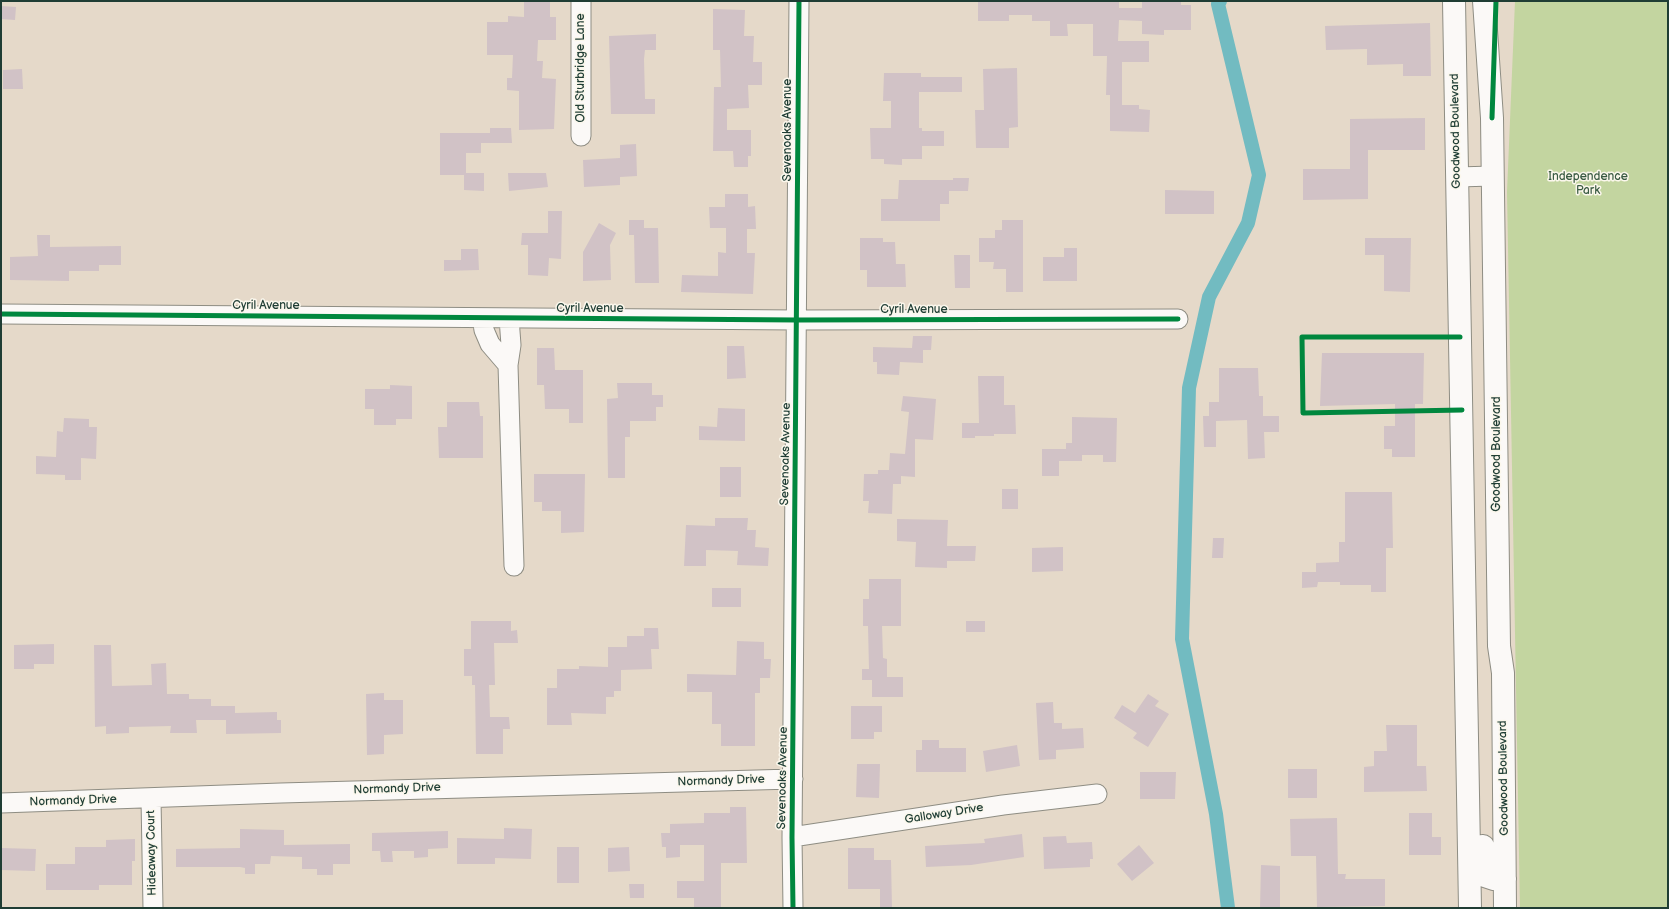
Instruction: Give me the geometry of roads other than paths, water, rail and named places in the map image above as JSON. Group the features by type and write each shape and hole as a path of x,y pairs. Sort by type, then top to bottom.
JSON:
{"main road":[{"name":"Goodwood Boulevard","path":"1454,1 1470,908"},
{"name":"Goodwood Boulevard","path":"1484,1 1492,118 1499,646 1503,673 1506,908"},
{"path":"1492,118 1496,1"},
{"path":"1463,482 1476,546 1485,554 1498,554"},
{"path":"1467,699 1475,721 1479,744 1482,782 1483,862 1485,876 1494,879 1505,879"}],"street":[{"name":"Old Sturbridge Lane","path":"581,1 581,136"},
{"name":"Sevenoaks Avenue","path":"793,908 792,836 799,1"},
{"path":"1457,177 1493,176"},
{"name":"Cyril Avenue","path":"1,314 797,320 1178,319"},
{"path":"482,318 484,330 490,344 508,365"},
{"path":"509,318 511,345 508,365 514,566"},
{"name":"Normandy Drive","path":"1,803 793,778"},
{"name":"Galloway Drive","path":"792,836 1003,805 1097,794"},
{"name":"Hideaway Court","path":"151,799 153,908"}],"waterway":[{"path":"1220,1 1218,4 1259,175 1248,223 1209,297 1189,388 1182,639 1216,814 1228,908"}],"park label":[{"name":"Independence Park","path":"1588,184"}]}
